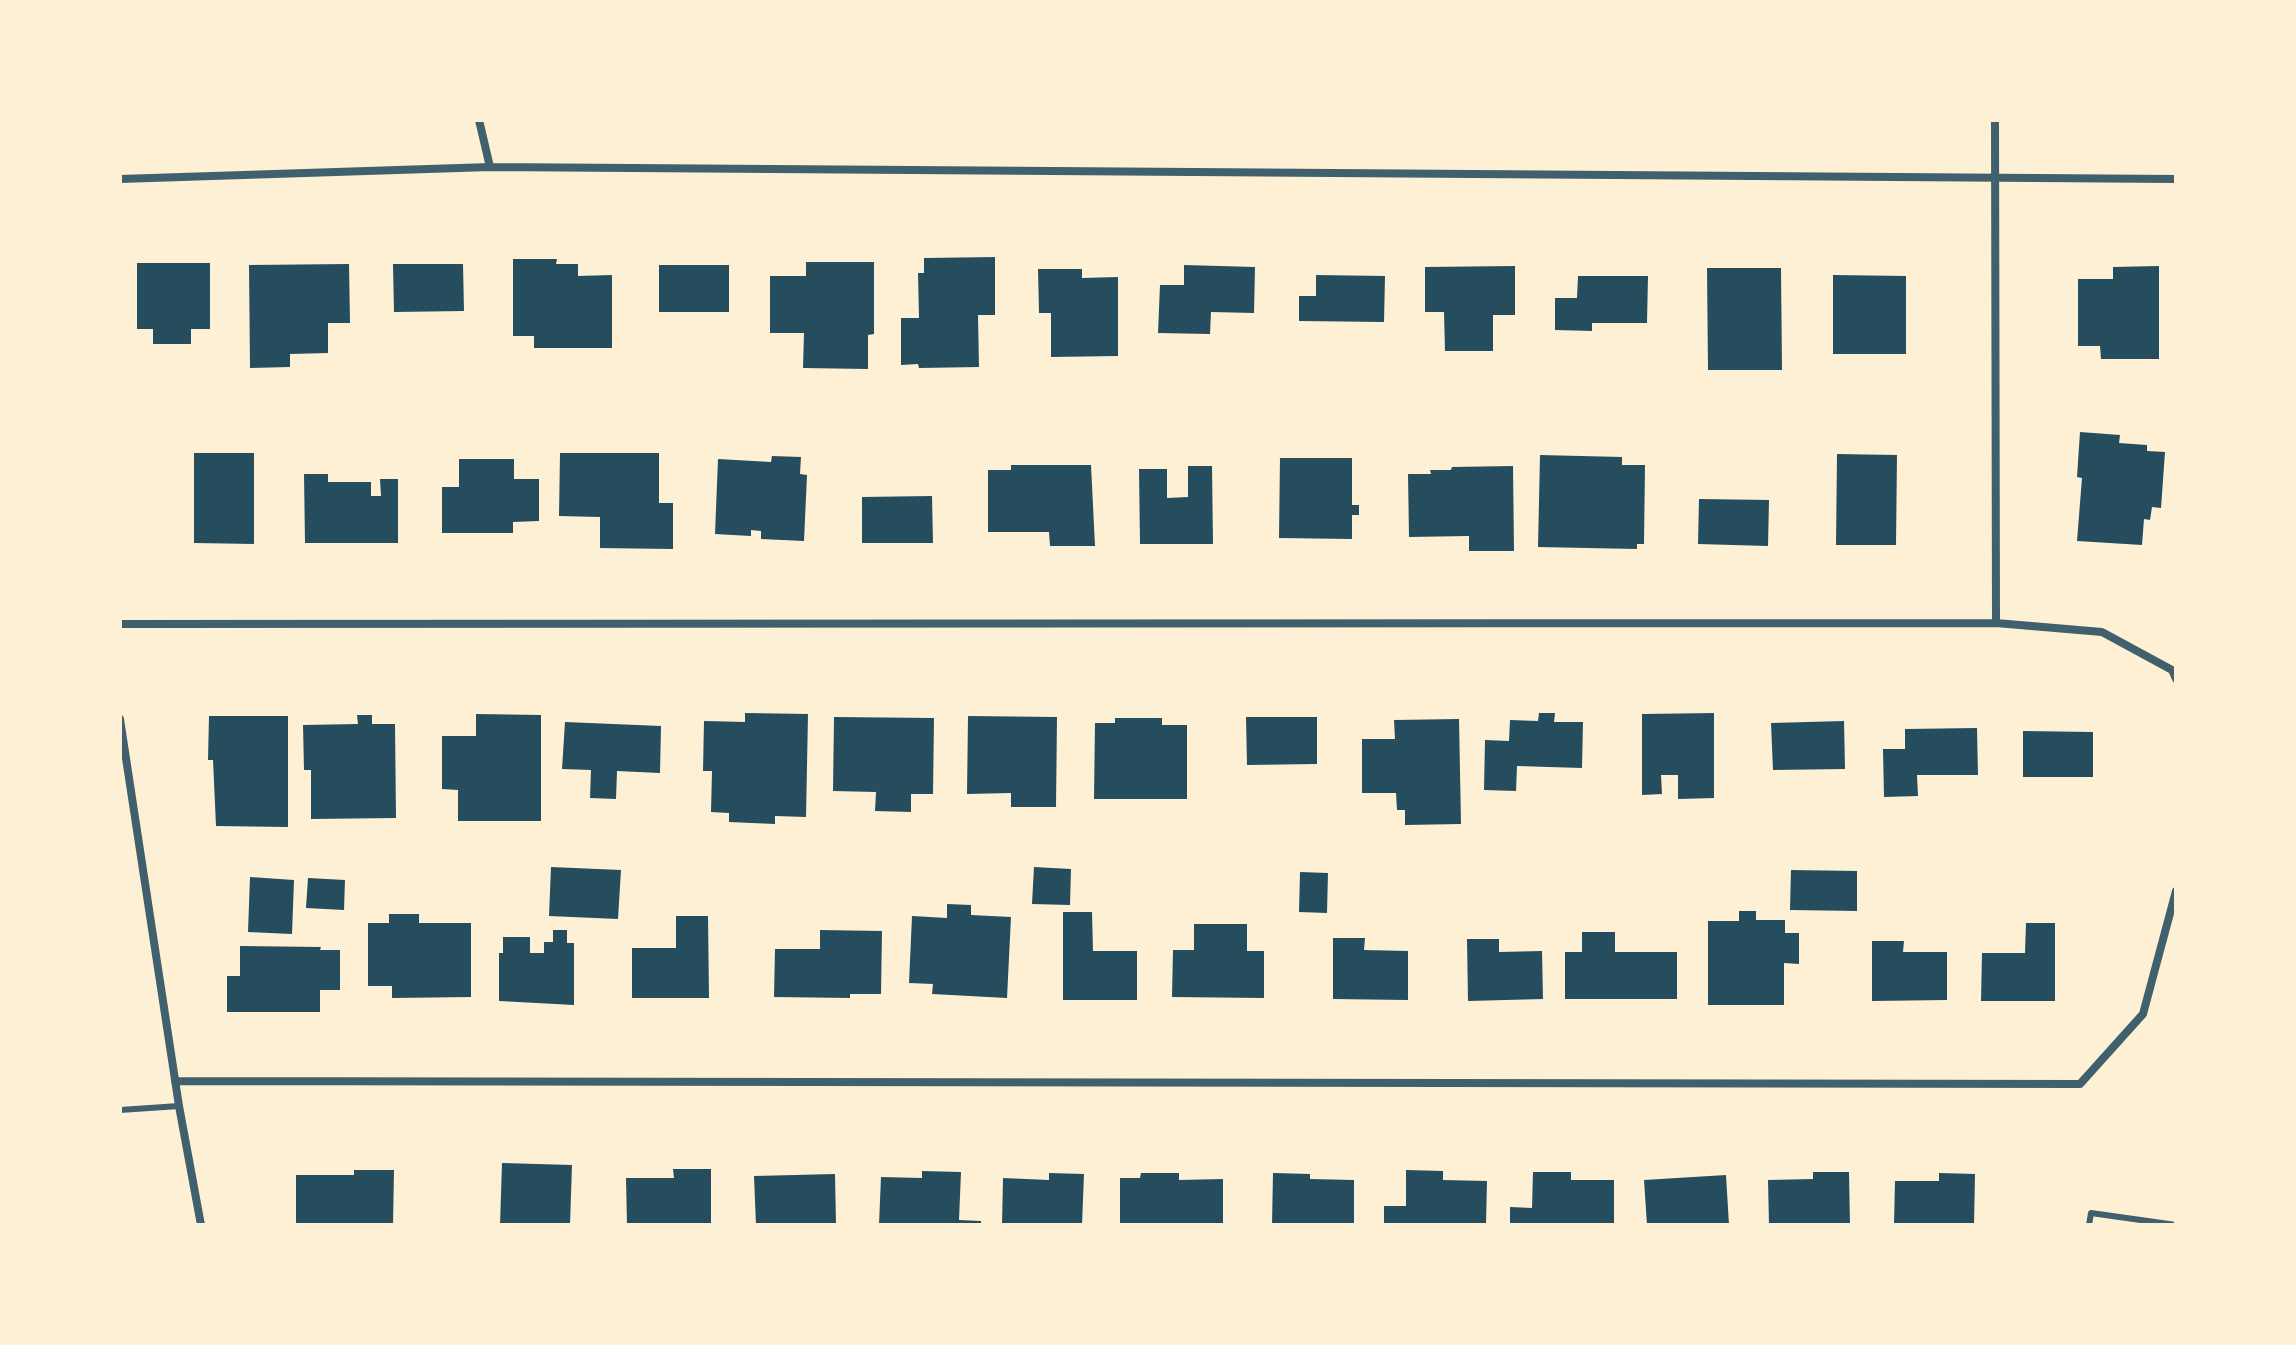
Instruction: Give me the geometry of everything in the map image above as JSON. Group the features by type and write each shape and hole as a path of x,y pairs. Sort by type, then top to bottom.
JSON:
{"street":[{"path":"479,120 490,167"},
{"path":"1995,120 1996,623"},
{"path":"120,179 490,167 2176,179"},
{"path":"120,624 1996,623 2102,632 2174,675"},
{"path":"120,719 179,1106 201,1225"},
{"path":"175,1081 2080,1084 2143,1014 2176,891"}],"lane":[{"path":"120,1110 179,1106"},
{"path":"2089,1225 2091,1213 2176,1225"}],"building":[{"path":"995,257 995,315 978,315 979,367 919,368 918,364 901,365 901,318 919,318 918,273 924,273 924,258"},
{"path":"513,259 557,259 556,264 578,264 578,276 612,275 612,348 534,348 534,336 513,336"},
{"path":"806,262 874,262 874,334 868,335 868,369 803,368 804,333 770,333 770,276 806,276"},
{"path":"137,263 210,263 210,329 191,329 191,344 153,344 153,329 137,329"},
{"path":"349,264 350,323 328,323 328,353 290,354 290,367 250,368 249,265"},
{"path":"393,264 463,264 464,311 394,312"},
{"path":"659,265 729,265 729,312 659,312"},
{"path":"1184,265 1255,267 1254,313 1211,312 1210,334 1158,333 1160,285 1184,285"},
{"path":"1515,266 1515,315 1493,315 1493,351 1445,351 1444,312 1425,312 1425,267"},
{"path":"2159,266 2159,359 2101,359 2100,346 2078,346 2078,279 2113,279 2113,267"},
{"path":"1707,268 1781,268 1782,370 1708,370"},
{"path":"1038,269 1082,269 1082,278 1118,277 1118,356 1051,357 1051,313 1039,313"},
{"path":"1316,275 1385,276 1384,322 1299,321 1299,296 1316,296"},
{"path":"1833,275 1906,276 1906,354 1833,354"},
{"path":"1578,276 1648,276 1647,323 1592,323 1592,331 1555,330 1555,298 1577,298"},
{"path":"2080,432 2120,435 2119,443 2147,445 2147,451 2165,452 2161,508 2152,507 2150,520 2144,519 2142,545 2077,541 2082,478 2077,477"},
{"path":"194,453 254,453 254,544 194,543"},
{"path":"560,453 659,453 659,503 673,503 673,549 600,548 600,517 559,516"},
{"path":"1837,454 1897,455 1896,545 1836,545"},
{"path":"1540,455 1622,457 1622,465 1645,465 1644,544 1637,544 1637,549 1538,547"},
{"path":"772,456 801,457 800,474 807,475 804,541 761,539 761,531 751,530 751,536 715,534 718,459 771,462"},
{"path":"1280,458 1352,458 1352,505 1359,505 1359,515 1352,515 1352,539 1279,538"},
{"path":"459,459 514,459 514,479 539,479 539,521 513,522 513,533 442,533 442,487 459,487"},
{"path":"1011,465 1091,465 1095,546 1050,546 1049,532 988,532 988,470 1011,470"},
{"path":"1188,466 1212,466 1213,544 1140,544 1139,469 1167,469 1167,498 1188,497"},
{"path":"1513,466 1514,551 1469,551 1469,536 1409,537 1408,474 1431,474 1430,470 1451,470 1452,467"},
{"path":"304,474 328,474 328,482 371,482 371,496 381,496 380,479 398,479 398,543 305,543"},
{"path":"932,496 933,543 862,543 862,497"},
{"path":"1699,499 1769,500 1768,546 1698,544"},
{"path":"745,713 808,714 806,817 775,816 775,824 729,822 729,813 711,812 712,771 703,771 704,721 745,722"},
{"path":"1539,713 1555,713 1554,722 1583,722 1582,768 1517,766 1516,791 1484,790 1485,740 1509,741 1510,720 1538,721"},
{"path":"1714,713 1714,798 1678,799 1678,775 1661,775 1662,794 1642,795 1642,714"},
{"path":"476,714 541,715 541,821 458,821 458,790 442,789 442,736 476,736"},
{"path":"357,715 372,715 372,724 395,724 396,818 311,819 311,770 304,770 303,725 358,724"},
{"path":"209,716 288,716 288,827 216,826 213,760 208,760"},
{"path":"968,716 1057,717 1056,807 1011,807 1011,793 967,794"},
{"path":"834,717 934,718 933,794 911,794 911,812 875,811 876,792 833,791"},
{"path":"1246,717 1317,717 1317,764 1247,765"},
{"path":"1115,718 1162,718 1162,725 1187,725 1187,799 1094,799 1095,723 1115,723"},
{"path":"1459,719 1461,824 1405,825 1405,810 1397,810 1396,793 1362,793 1362,739 1395,739 1394,720"},
{"path":"1844,721 1845,769 1773,770 1771,723"},
{"path":"565,722 661,726 660,773 617,771 616,799 590,798 591,770 562,769"},
{"path":"1977,728 1978,775 1917,775 1918,796 1884,797 1883,749 1905,749 1905,729"},
{"path":"2023,731 2093,732 2093,777 2023,777"},
{"path":"551,867 621,870 618,919 549,916"},
{"path":"1034,867 1071,869 1070,905 1032,904"},
{"path":"1791,870 1857,871 1857,911 1790,910"},
{"path":"1300,872 1328,873 1327,913 1299,912"},
{"path":"250,877 294,880 292,934 248,932"},
{"path":"308,878 345,880 344,910 306,908"},
{"path":"947,904 971,905 971,915 1011,917 1007,998 932,994 933,984 909,983 912,916 947,918"},
{"path":"1739,911 1756,911 1756,920 1785,920 1785,933 1799,933 1799,964 1784,963 1784,1005 1708,1005 1708,921 1739,921"},
{"path":"1063,912 1092,912 1093,951 1137,951 1137,1000 1063,1000"},
{"path":"389,914 419,914 419,923 471,923 471,997 392,998 392,986 368,986 368,923 389,923"},
{"path":"676,916 708,916 709,998 632,998 632,948 676,948"},
{"path":"2026,923 2055,923 2055,1001 1981,1001 1982,953 2025,953"},
{"path":"1194,924 1247,924 1247,951 1264,951 1264,998 1172,997 1173,950 1194,950"},
{"path":"553,930 567,930 567,943 574,943 574,1005 499,1001 499,953 503,953 503,937 530,937 530,953 544,953 544,942 553,942"},
{"path":"820,930 882,931 881,994 850,994 850,998 774,997 775,949 820,949"},
{"path":"1582,932 1615,932 1615,952 1677,952 1677,999 1565,999 1565,952 1582,952"},
{"path":"1333,938 1365,938 1364,950 1408,951 1408,1000 1333,999"},
{"path":"1467,939 1499,939 1499,952 1542,951 1543,999 1468,1001"},
{"path":"1872,941 1904,941 1903,952 1947,952 1947,1000 1872,1001"},
{"path":"240,946 340,950 340,990 320,990 320,1012 227,1012 227,976 240,976"},
{"path":"502,1163 572,1165 570,1225 500,1225"},
{"path":"673,1169 711,1169 711,1225 627,1225 626,1178 674,1178"},
{"path":"354,1170 394,1170 393,1225 296,1225 296,1175 354,1175"},
{"path":"1406,1170 1443,1171 1443,1180 1487,1181 1486,1225 1384,1225 1384,1206 1406,1206"},
{"path":"922,1171 961,1172 959,1220 981,1221 981,1225 879,1225 881,1177 922,1178"},
{"path":"1533,1172 1571,1172 1571,1180 1614,1180 1614,1225 1510,1225 1510,1207 1532,1208"},
{"path":"1813,1172 1849,1172 1850,1225 1769,1225 1768,1180 1813,1179"},
{"path":"1049,1173 1084,1174 1082,1225 1002,1225 1003,1178 1049,1180"},
{"path":"1141,1173 1179,1173 1179,1180 1223,1179 1223,1225 1120,1225 1120,1178 1140,1178"},
{"path":"1273,1173 1310,1174 1310,1179 1354,1180 1354,1225 1272,1225"},
{"path":"1939,1173 1975,1174 1974,1225 1894,1225 1895,1181 1939,1181"},
{"path":"835,1174 836,1225 756,1225 754,1176"},
{"path":"1726,1175 1729,1225 1647,1225 1644,1180"}]}
